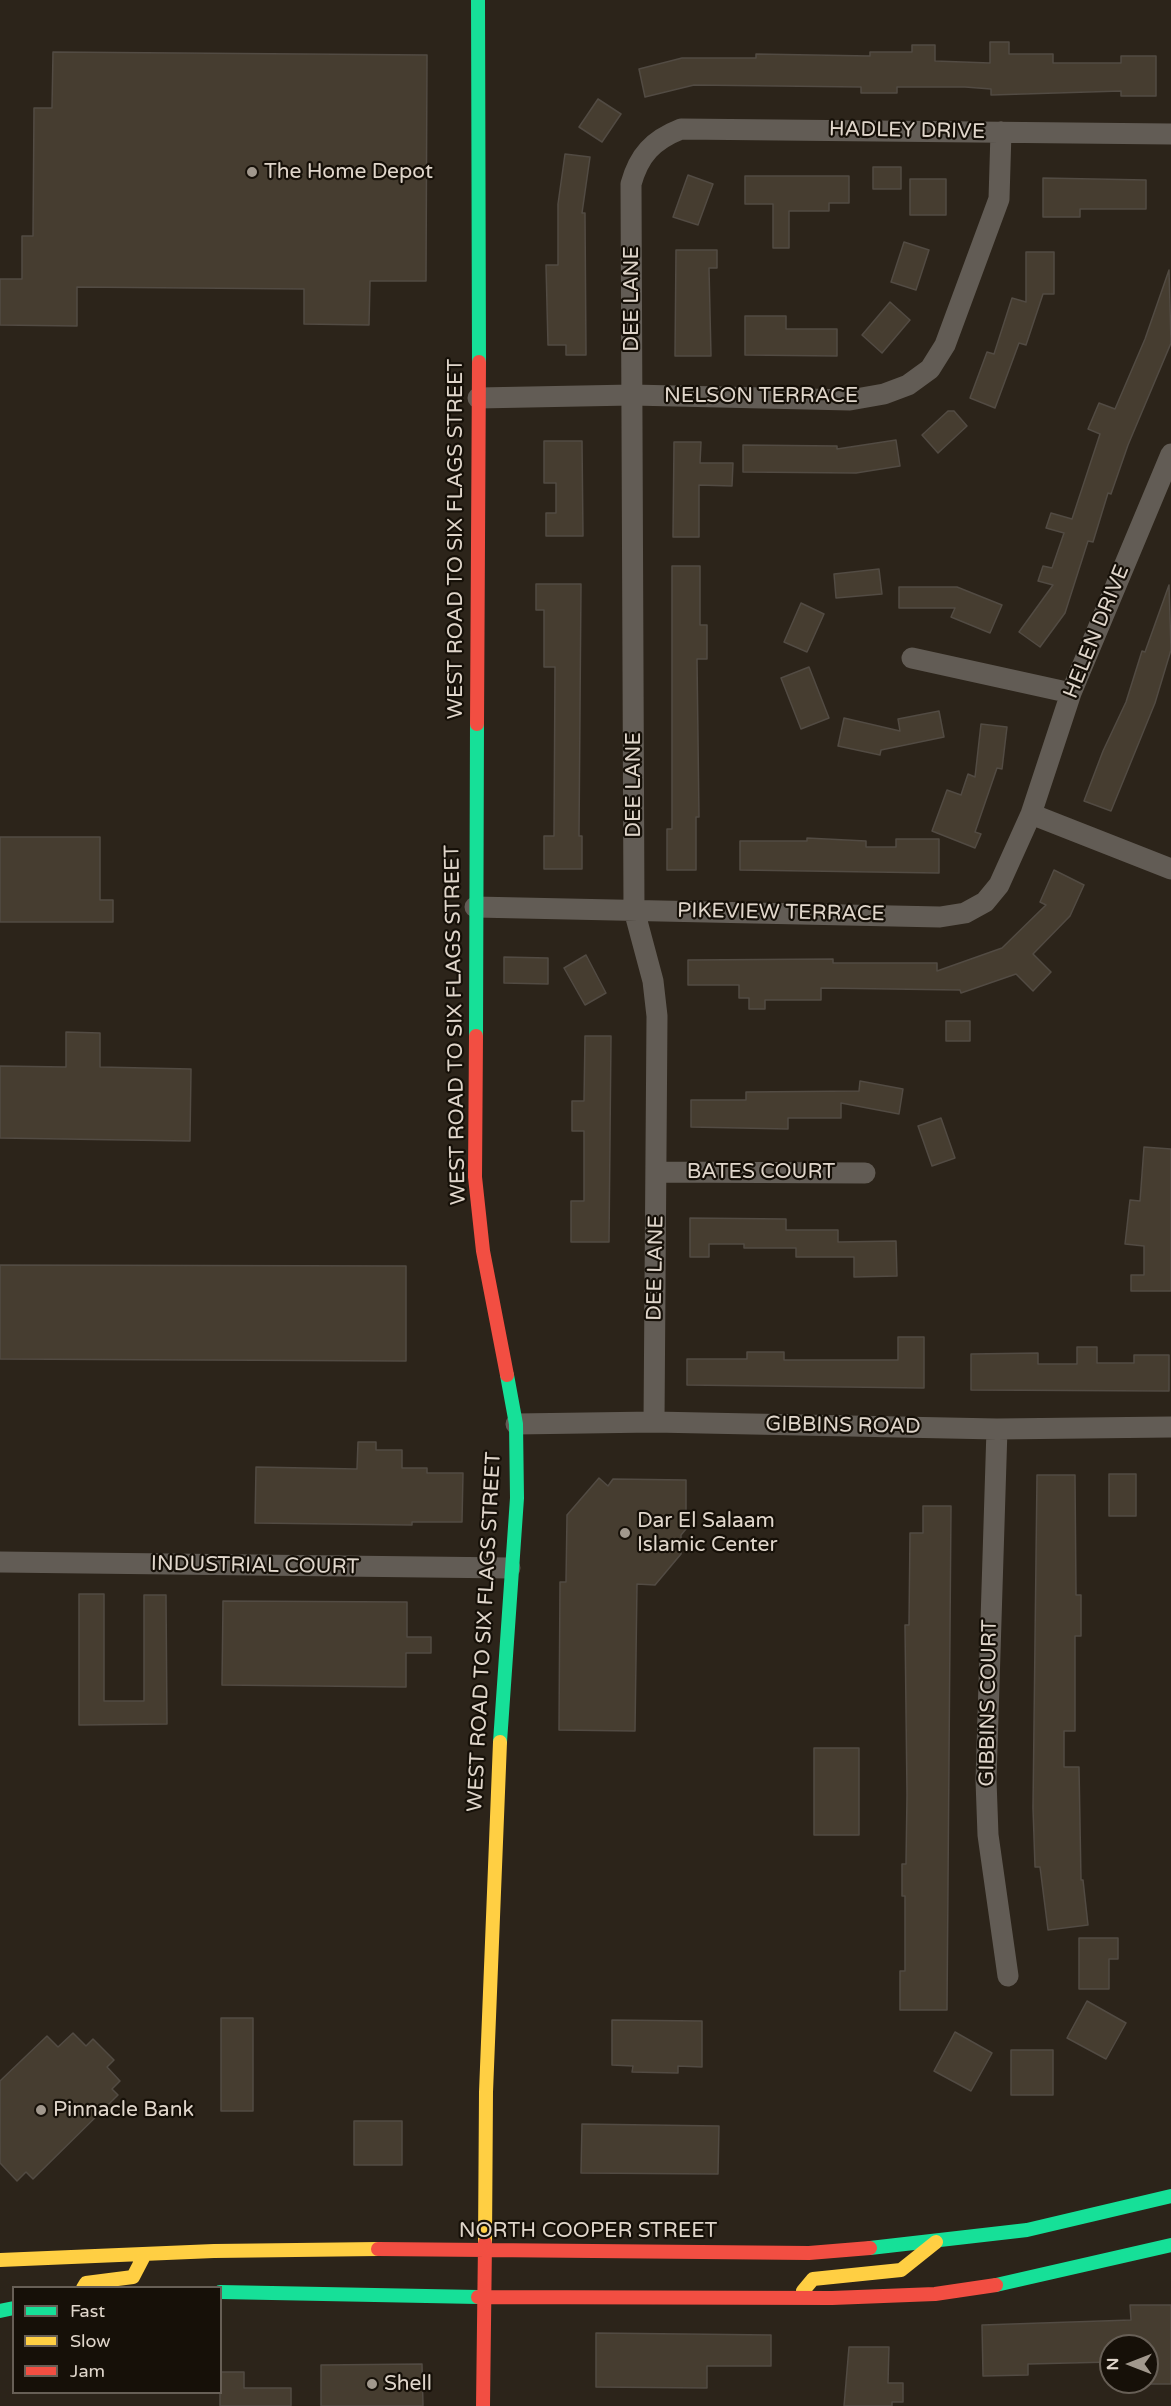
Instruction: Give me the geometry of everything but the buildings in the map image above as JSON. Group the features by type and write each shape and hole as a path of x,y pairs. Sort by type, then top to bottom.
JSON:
{"main road":[{"name":"WEST ROAD TO SIX FLAGS STREET","path":"478,0 480,34 475,1177 483,1251 516,1424 517,1498 510,1568 495,1827 486,2092 483,2406"},
{"name":"NORTH COOPER STREET","path":"0,2260 328,2249 809,2253 936,2242 1027,2230 1171,2196"},
{"path":"801,2298 805,2286 813,2279 901,2270 936,2242"},
{"path":"222,2292 484,2297 801,2298 935,2294 1016,2282 1171,2245"},
{"path":"84,2286 86,2283 133,2277 145,2254"}],"street":[{"name":"HADLEY DRIVE","path":"648,148 665,135 681,129 1171,134"},
{"name":"NELSON TERRACE","path":"478,398 632,395 850,400 884,394 908,385 930,369 945,345 995,210 999,199 1001,132"},
{"name":"DEE LANE","path":"648,148 636,166 631,184 634,910 653,981 657,1016 654,1422"},
{"name":"HELEN DRIVE","path":"1030,814 1071,693 1171,454"},
{"path":"912,658 1071,693"},
{"name":"PIKEVIEW TERRACE","path":"475,908 940,917 965,913 985,902 999,885 1030,814"},
{"path":"1030,814 1171,869"},
{"name":"BATES COURT","path":"657,1172 865,1173"},
{"name":"GIBBINS ROAD","path":"516,1424 654,1422 997,1429 1171,1427"},
{"name":"GIBBINS COURT","path":"997,1429 986,1780 988,1835 1008,1976"},
{"name":"INDUSTRIAL COURT","path":"0,1562 510,1568"}],"traffic: fast":[{"path":"478,0 479,362"},
{"path":"476,1036 477,724"},
{"path":"500,1742 517,1498 516,1424 507,1375"},
{"path":"870,2248 1027,2230 1171,2196"},
{"path":"996,2285 1171,2245"},
{"path":"222,2292 478,2297"},
{"path":"0,2311 12,2308"}],"traffic: slow":[{"path":"485,2243 486,2092 500,1742"},
{"path":"803,2291 813,2279 901,2270 936,2242"},
{"path":"0,2260 214,2251 378,2249"},
{"path":"84,2286 86,2283 133,2277 145,2254"}],"traffic: jam":[{"path":"477,724 479,362"},
{"path":"476,1036 475,1177 483,1251 507,1375"},
{"path":"483,2406 485,2243"},
{"path":"378,2249 809,2253 870,2248"},
{"path":"478,2297 832,2298 935,2294 996,2285"}],"place":[{"name":"The Home Depot","path":"252,172"},
{"name":"Dar El Salaam Islamic Center","path":"625,1533"},
{"name":"Pinnacle Bank","path":"41,2110"},
{"name":"Shell","path":"372,2384"}]}
